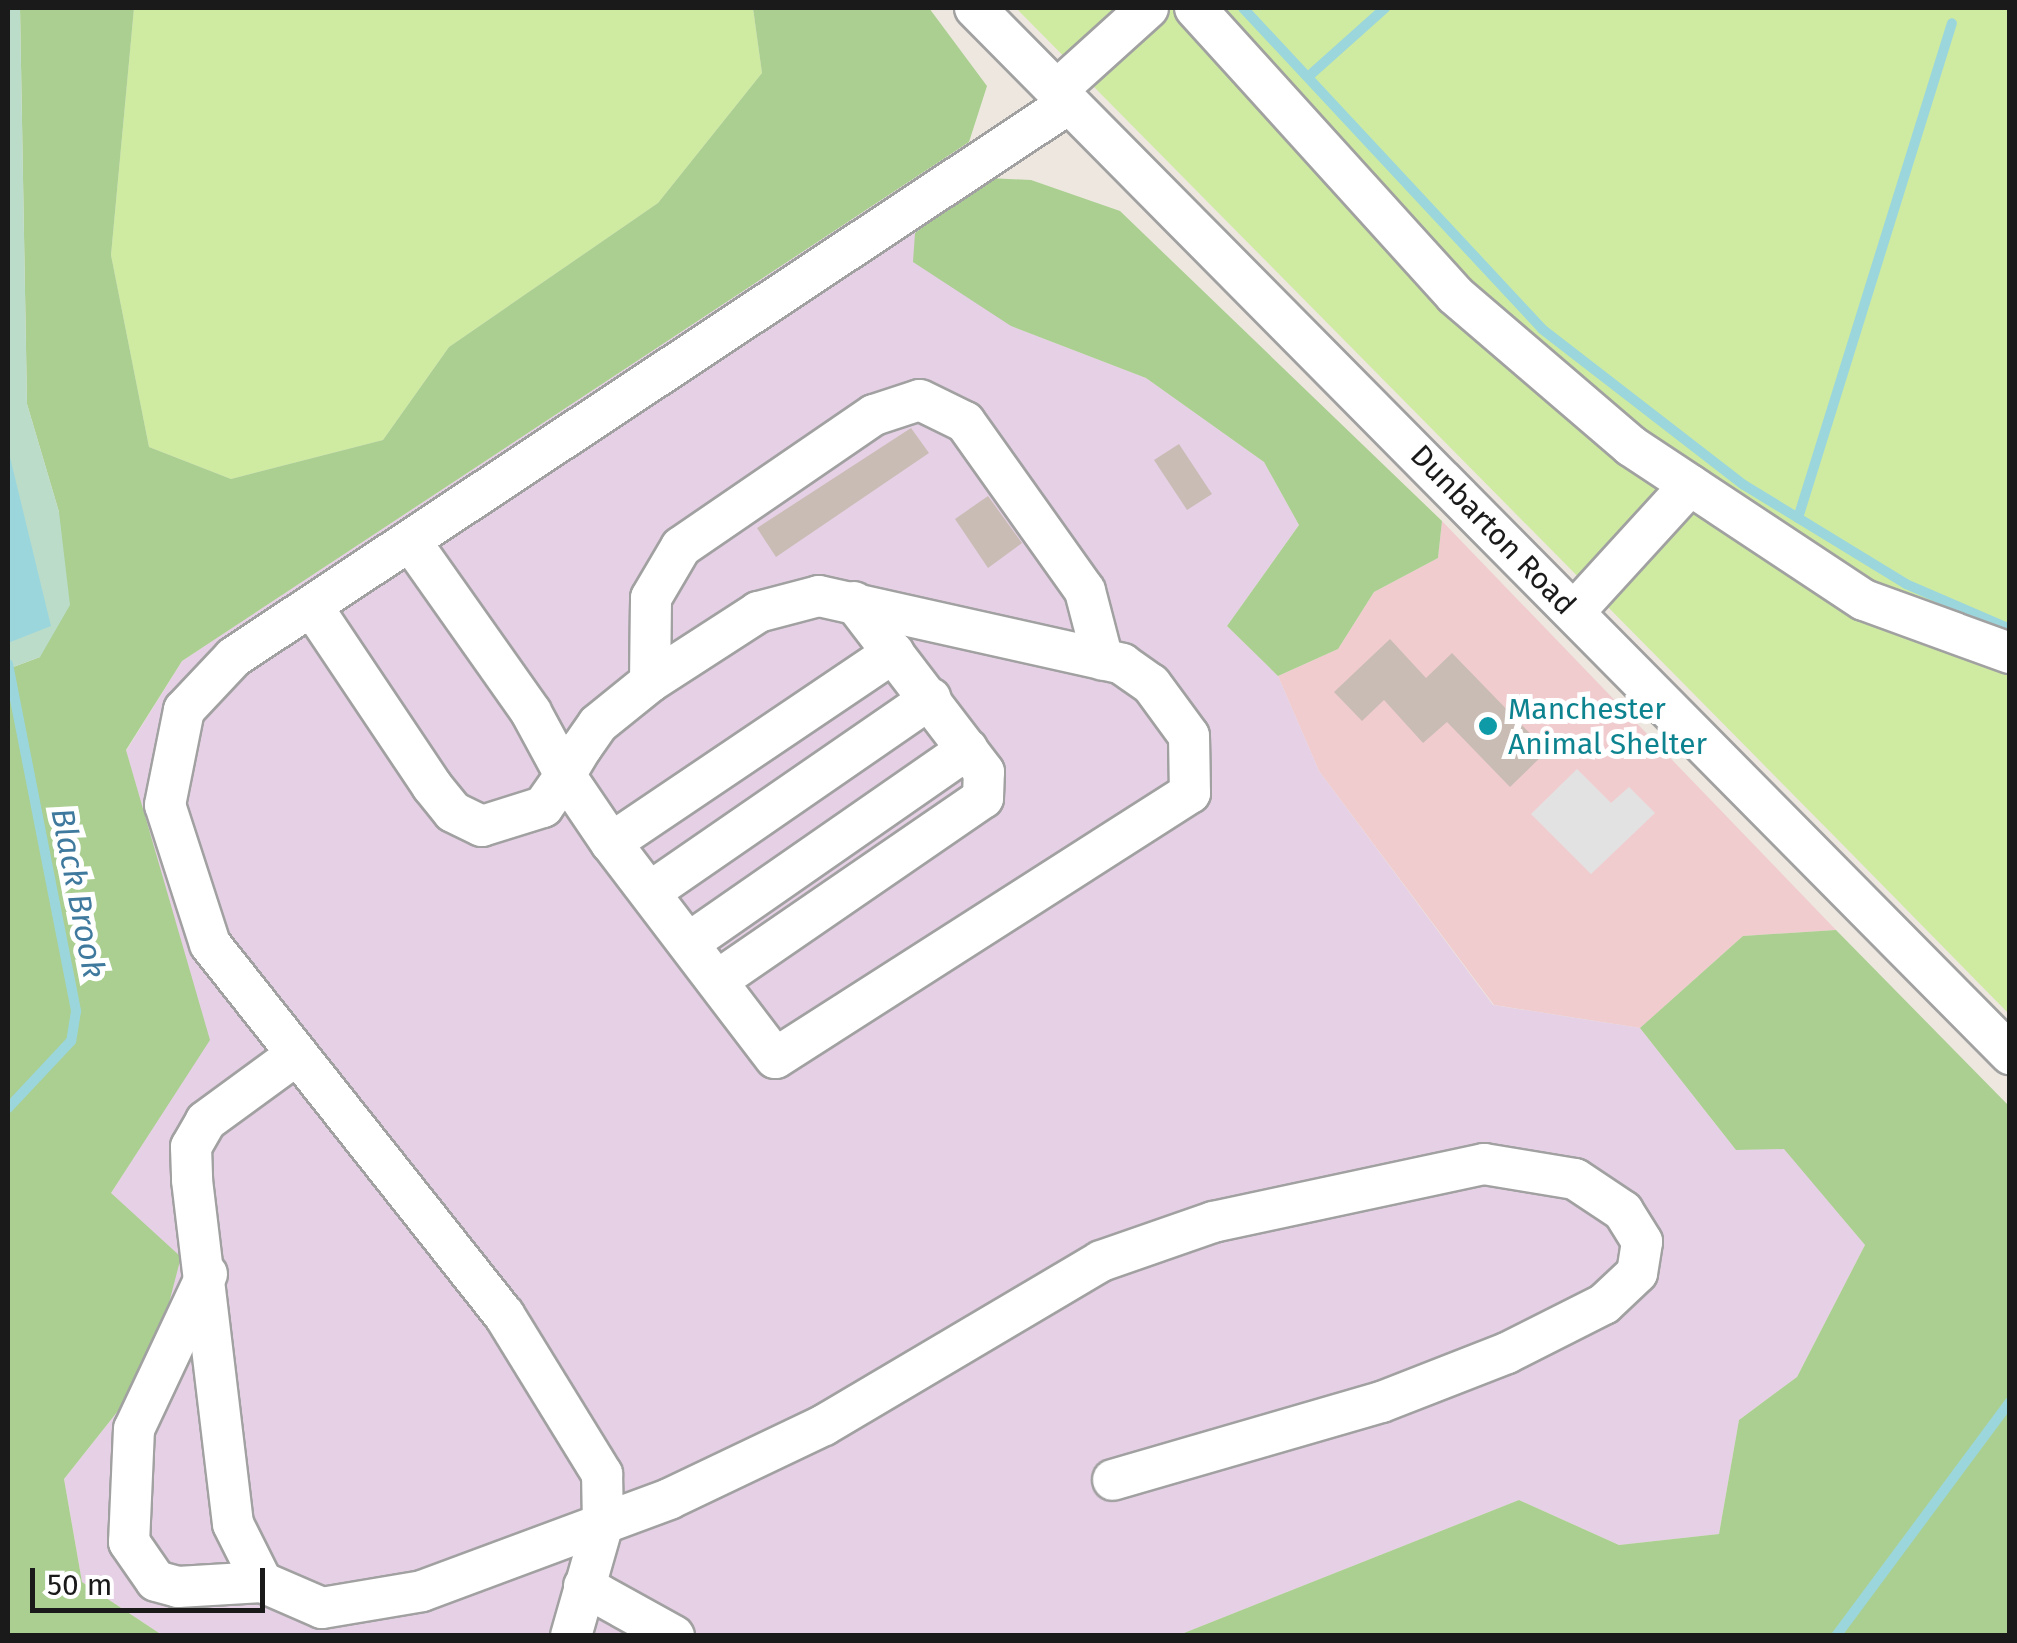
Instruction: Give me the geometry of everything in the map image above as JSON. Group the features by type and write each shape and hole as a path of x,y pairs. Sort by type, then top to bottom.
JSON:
{"street":[{"name":"Dunbarton Road","path":"975,8 2010,1054"},
{"path":"570,1636 603,1524 602,1474 544,1372 429,1215 292,1058 210,944 165,805 170,757 198,690 1062,97 1148,8"},
{"path":"1195,8 1455,295 1631,446 1864,600 2010,653"},
{"path":"650,682 652,598 682,547 874,416 920,400 965,422 1085,590 1102,660"},
{"path":"1574,612 1690,485"},
{"path":"316,611 453,812 482,826 516,823 543,808 565,774 598,724 650,682 790,599 854,602 989,641 1102,660 1151,684 1168,704 1188,736 1190,793 776,1058 720,978 611,842 565,774 413,545"},
{"path":"720,978 982,798 984,772 854,602"},
{"path":"611,842 894,652"},
{"path":"650,892 931,698"},
{"path":"690,942 968,750"},
{"path":"262,1582 233,1524 191,1147 206,1121 292,1058"},
{"path":"207,1274 134,1429 124,1512 138,1564 156,1581 262,1582 322,1608 371,1606 603,1524 754,1462 1102,1261 1213,1222 1484,1164 1575,1179 1623,1210 1642,1242 1637,1273 1604,1304 1506,1353 1381,1402 1112,1480"},
{"path":"584,1586 674,1636"}],"shaded area":[{"path":"969,142 989,178 1011,326 1146,378 1264,462 1299,525 1227,626 1278,676 1319,771 1493,1005 1640,1028 1736,1150 1784,1148 1865,1245 1797,1377 1739,1420 1719,1534 1619,1545 1519,1500 1179,1635 162,1635 82,1582 64,1479 152,1368 111,1193 209,1040 126,751 182,661"},
{"path":"1442,521 1836,930 1743,936 1640,1028 1494,1005 1319,771 1278,676 1338,649 1374,592 1438,558"},
{"path":"1577,769 1611,803 1629,787 1655,813 1591,874 1531,814"}],"green space":[{"path":"8,8 20,8 27,404 59,512 70,605 40,657 8,669"},
{"path":"20,8 134,8 111,255 149,447 231,479 383,440 449,347 658,203 762,73 753,8 929,8 987,86 969,142 182,661 126,750 210,1040 111,1193 181,1257 152,1368 64,1479 82,1582 162,1635 8,1635 8,669 40,657 59,512 27,404"},
{"path":"134,8 753,8 762,73 658,203 449,347 383,440 231,479 149,447 111,255"},
{"path":"1016,8 2009,8 2009,1014 1846,848"},
{"path":"989,178 1031,180 1120,211 1442,521 1438,558 1374,592 1338,649 1278,676 1227,626 1299,525 1264,462 1146,378 1011,326 913,262 915,233"},
{"path":"1836,930 2009,1106 2009,1635 1179,1635 1519,1500 1619,1545 1719,1534 1739,1420 1797,1377 1865,1245 1784,1149 1736,1150 1640,1028 1743,936"}],"water":[{"path":"8,449 51,626 8,643"}],"building":[{"path":"911,428 929,453 776,557 757,528"},
{"path":"1179,444 1212,494 1187,510 1154,460"},
{"path":"988,496 1022,543 988,568 955,519"},
{"path":"1390,639 1426,678 1452,653 1547,751 1510,787 1447,722 1423,743 1384,700 1362,721 1334,692"}],"waterway":[{"path":"1243,8 1542,329 1744,485 1906,584 2010,629"},
{"path":"1309,76 1385,8"},
{"path":"1798,518 1952,23"},
{"name":"Black Brook","path":"8,664 76,1011 71,1041 8,1108"},
{"path":"1836,1636 2010,1402"}],"place":[{"name":"Manchester Animal Shelter","path":"1488,726"}]}
